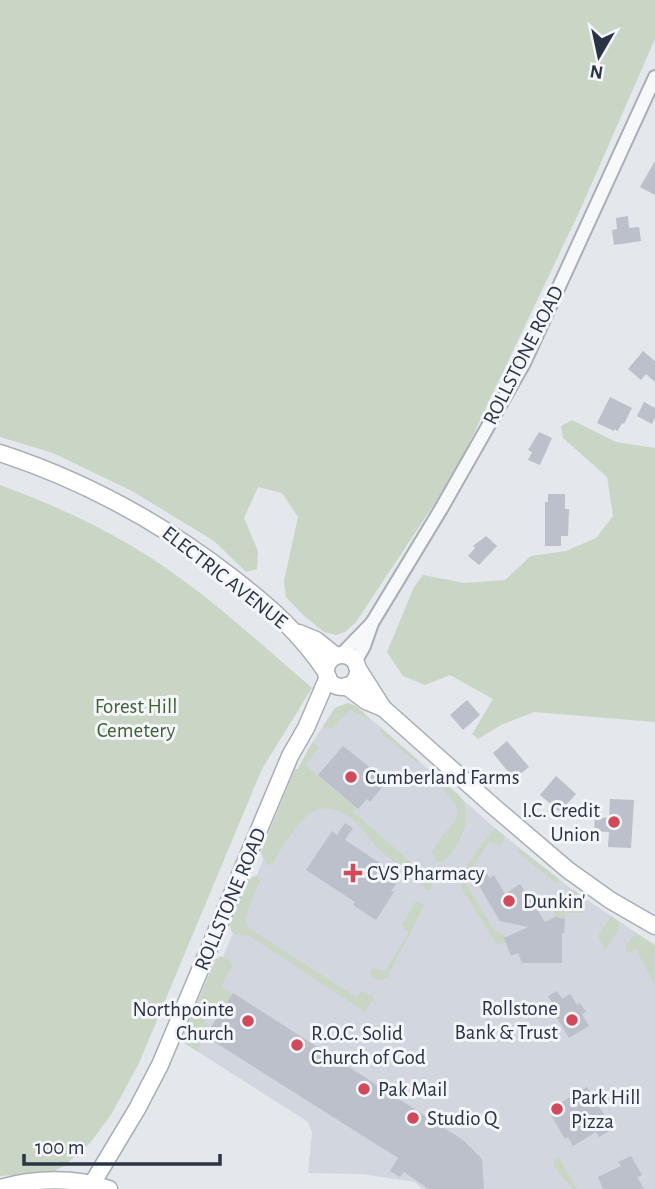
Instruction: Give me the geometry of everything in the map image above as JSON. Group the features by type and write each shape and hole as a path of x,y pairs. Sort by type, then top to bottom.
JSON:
{"main road":[{"name":"ELECTRIC AVENUE","path":"0,453 74,481 146,518 206,558 297,633 327,675"},
{"name":"ELECTRIC AVENUE","path":"297,633 316,640 348,660 383,708 568,870 610,900 655,926"},
{"path":"348,660 354,680 344,686 334,684 327,675 328,662 348,660"},
{"name":"ROLLSTONE ROAD","path":"92,1184 160,1065 279,780 306,728 327,675"},
{"name":"ELECTRIC AVENUE","path":"344,686 366,701 383,708"},
{"name":"ROLLSTONE ROAD","path":"306,728 344,686"},
{"path":"9,1187 67,1181 110,1189"}],"street":[{"name":"ROLLSTONE ROAD","path":"348,660 364,646 372,623 524,363 655,77"}],"shaded area":[{"path":"348,703 356,706 496,829 575,892 655,945 655,1189 422,1189 415,1182 362,1174 308,1173 312,1133 308,1122 181,1041 216,959 223,957 233,933 230,925 248,881 257,875 263,860 261,852 295,769 298,769 335,708"}],"green space":[{"path":"0,0 655,0 655,39 581,208 456,471 356,622 345,632 336,635 324,632 286,597 284,581 298,517 282,493 258,487 244,518 258,551 257,569 246,572 214,541 132,491 53,453 0,437"},
{"path":"572,420 616,442 655,448 655,722 534,712 501,725 478,739 472,734 493,699 450,675 425,685 403,676 387,652 414,587 423,575 464,583 505,580 531,556 566,551 596,538 613,516 607,477 563,438 561,426"},
{"name":"Forest Hill Cemetery","path":"0,485 84,520 144,553 221,609 312,688 262,769 139,1063 111,1115 90,1143 64,1166 50,1173 0,1176"},
{"path":"348,703 365,714 368,720 351,710 331,729 323,726 335,708"},
{"path":"380,727 419,761 418,764 382,734"},
{"path":"313,742 319,748 305,765 356,808 353,812 428,877 432,884 431,889 428,890 384,853 353,819 330,809 323,808 310,813 285,843 273,864 267,865 261,852 295,769 298,769"},
{"path":"436,776 459,796 466,811 462,836 442,863 436,861 432,853 456,818 457,812 455,805 434,781"},
{"path":"496,829 504,835 504,841 499,845 489,842 464,881 494,930 507,937 504,938 505,942 497,945 462,889 461,883 472,857"},
{"path":"518,848 559,879 558,883 518,852"},
{"path":"254,876 261,878 245,918 249,928 356,997 362,991 372,996 374,999 365,1012 249,936 232,932 230,925 248,881"},
{"path":"572,889 583,897 585,910 582,913 565,913 565,919 562,915 552,919 557,906 568,912 575,903 567,895"},
{"path":"415,902 424,906 388,976 382,980 374,979 369,972 374,968 385,971 408,933 402,925"},
{"path":"611,916 619,922 619,929 605,951 598,935"},
{"path":"638,935 655,945 654,984 636,949 626,952 631,938"},
{"path":"221,956 229,959 233,965 221,986 232,994 221,1011 214,1007 203,1023 211,1027 197,1051 181,1041 216,959"},
{"path":"559,1157 577,1189 573,1189 554,1167 554,1159"}],"building":[{"path":"655,161 655,195 640,187"},
{"path":"628,216 629,228 639,227 641,241 614,245 612,230 617,229 616,218"},
{"path":"643,351 655,361 655,382 646,374 641,380 628,369"},
{"path":"610,397 632,408 618,431 597,423"},
{"path":"644,402 655,408 652,424 637,416"},
{"path":"539,432 552,438 540,465 528,460 532,452 528,450"},
{"path":"548,494 565,494 565,509 569,509 568,536 561,536 561,546 545,546 545,502 548,502"},
{"path":"486,536 497,546 479,565 468,556 475,548 473,546"},
{"path":"467,700 480,715 463,730 450,715"},
{"path":"507,741 529,767 514,779 493,753"},
{"name":"Cumberland Farms","path":"343,746 382,777 384,782 370,802 367,799 358,809 318,775"},
{"path":"556,776 576,794 560,812 540,795"},
{"name":"I.C. Credit Union","path":"610,799 634,800 631,848 608,847 609,832 594,831 595,817 609,818"},
{"name":"CVS Pharmacy","path":"345,823 353,828 345,840 401,877 376,920 353,905 355,902 306,870 332,831 337,835"},
{"path":"485,872 490,878 494,875 505,894 520,884 545,922 556,917 565,919 562,963 522,963 518,953 511,956 504,938 528,927 500,921 476,881"},
{"name":"Rollstone Bank & Trust","path":"557,991 562,999 570,994 586,1012 582,1014 589,1026 569,1038 550,1006 553,1004 548,996"},
{"path":"233,993 463,1140 482,1159 484,1189 428,1189 404,1172 400,1177 390,1171 398,1158 205,1036"},
{"path":"587,1087 613,1129 599,1137 596,1132 573,1146 568,1137 565,1139 548,1110"},
{"path":"631,1156 642,1175 637,1177 644,1189 603,1189 598,1177 621,1166 618,1162"}],"place":[{"name":"Cumberland Farms","path":"351,777"},
{"name":"I.C. Credit Union","path":"614,822"},
{"name":"CVS Pharmacy","path":"353,873"},
{"name":"Dunkin'","path":"509,901"},
{"name":"Rollstone Bank & Trust","path":"572,1020"},
{"name":"Northpointe Church","path":"248,1021"},
{"name":"R.O.C. Solid Church of God","path":"297,1045"},
{"name":"Pak Mail","path":"364,1089"},
{"name":"Park Hill Pizza","path":"557,1109"},
{"name":"Studio Q","path":"413,1118"}]}
